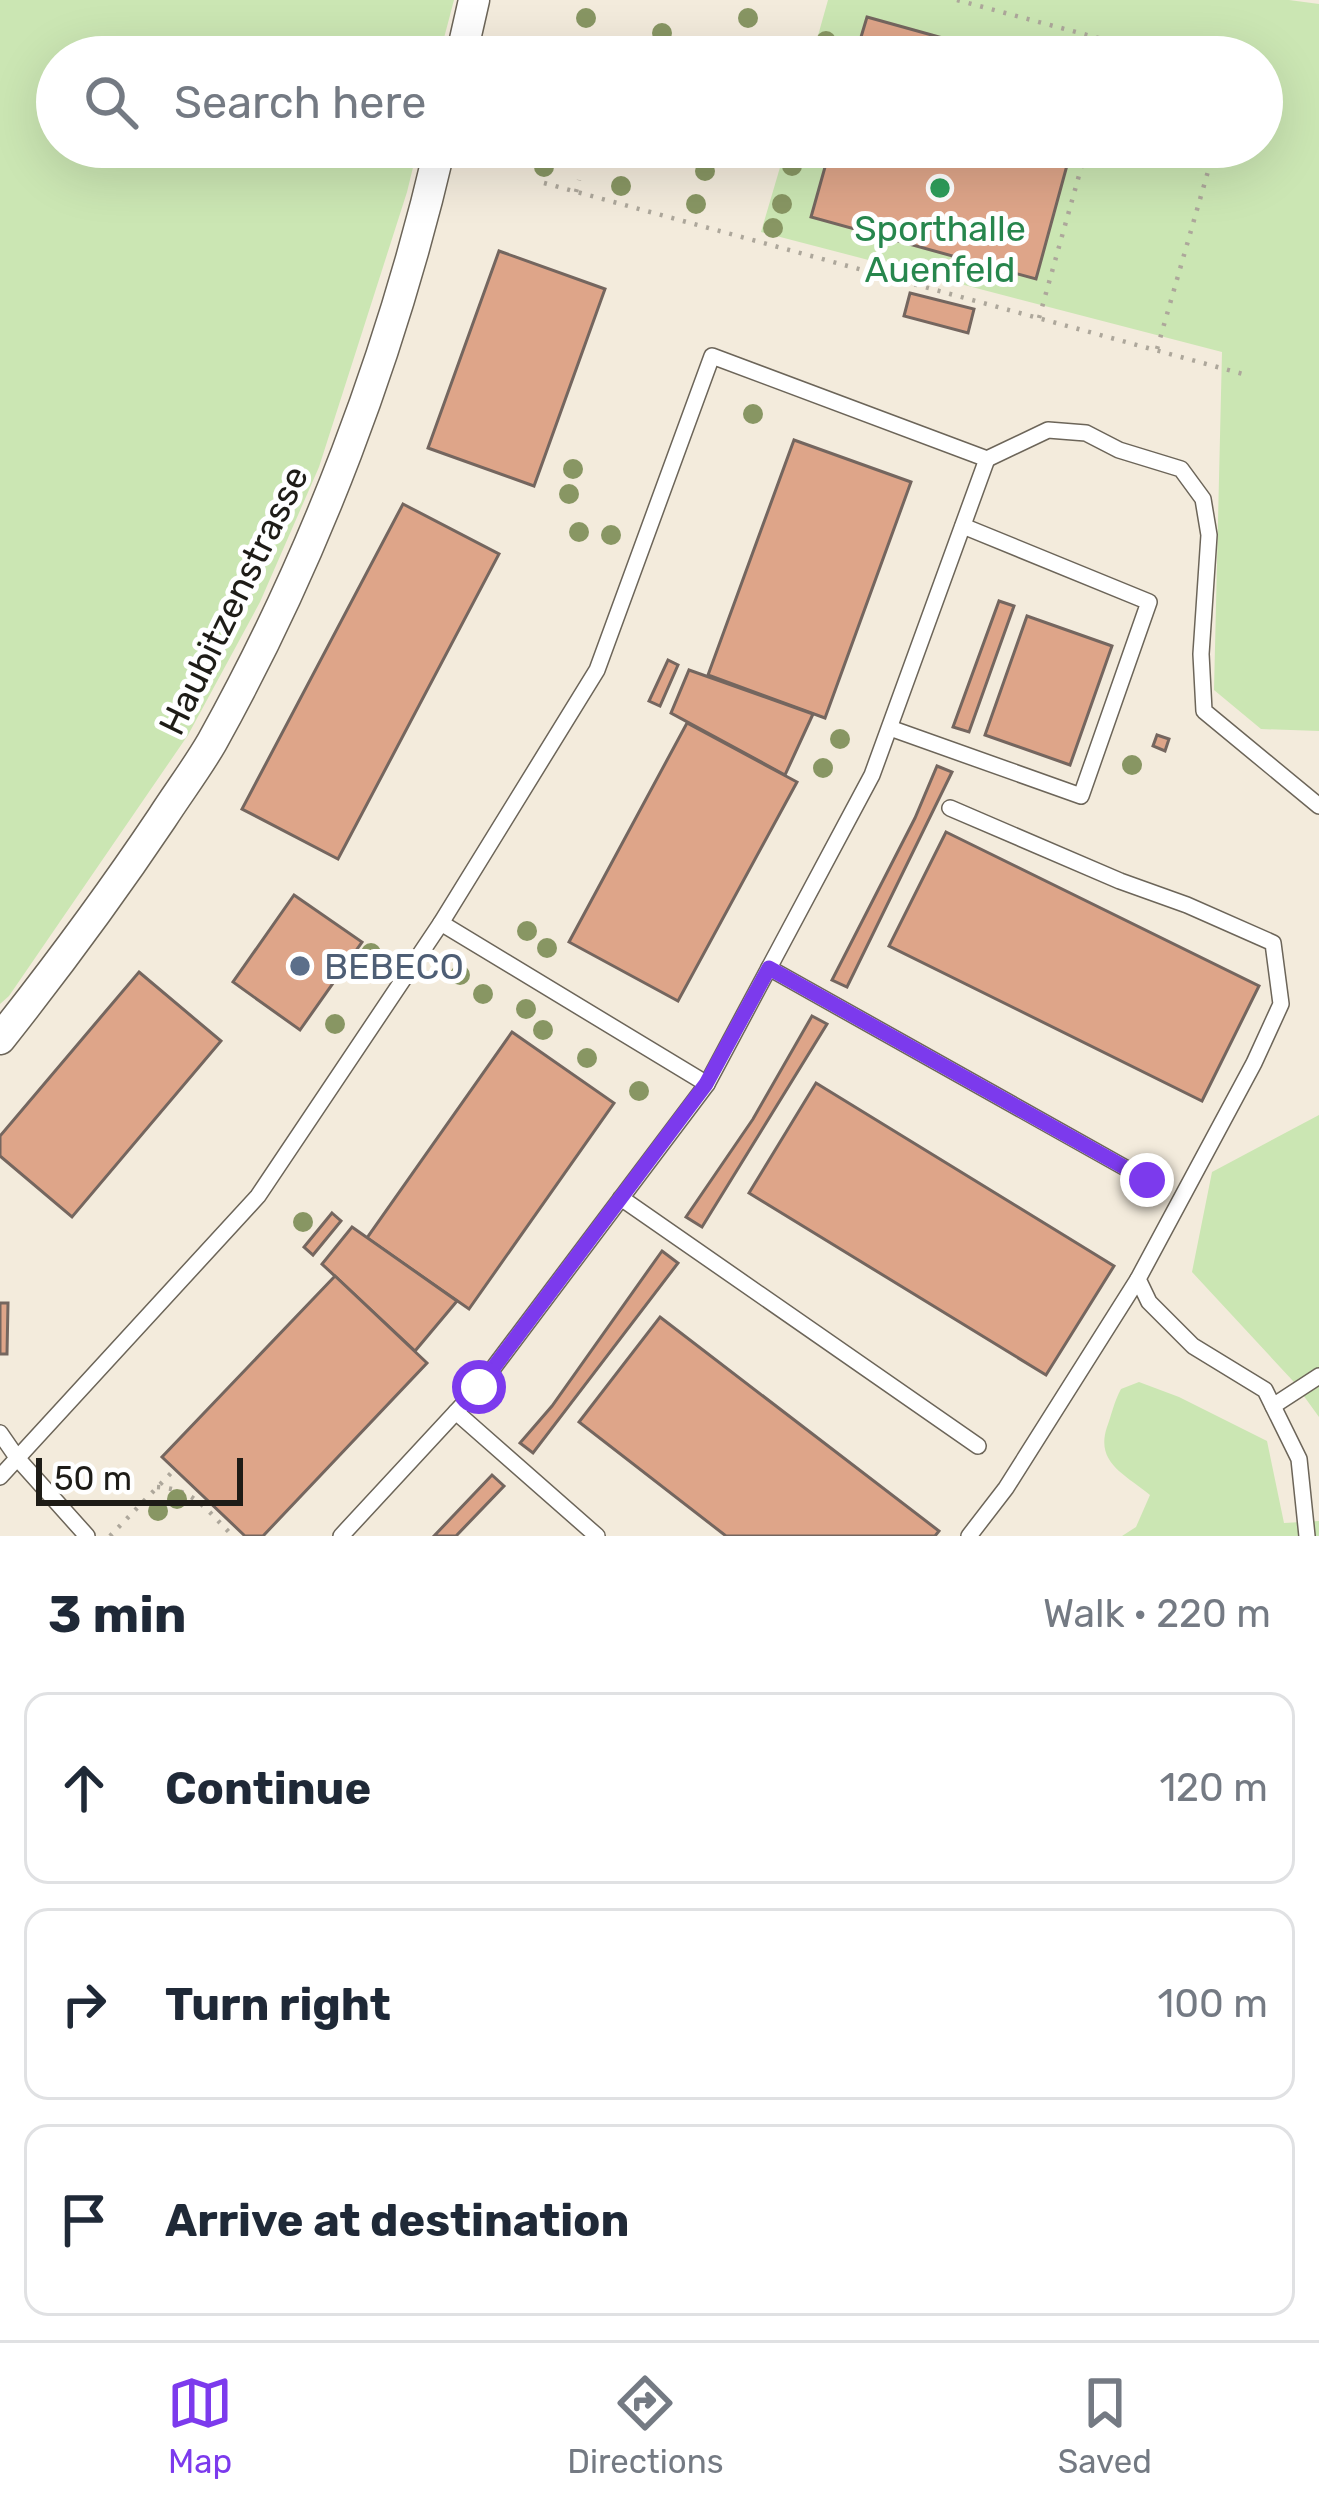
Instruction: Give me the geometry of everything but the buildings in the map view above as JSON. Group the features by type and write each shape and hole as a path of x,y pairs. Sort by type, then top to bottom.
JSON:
{"street":[{"path":"466,36 474,0"},
{"name":"Haubitzenstrasse","path":"0,1039 119,882 210,746 279,612 338,473 386,340 435,168"}],"lane":[{"path":"0,1478 258,1196 441,923 597,670 712,356 987,459"},
{"path":"341,1536 479,1387 706,1084 872,776 987,459 1048,430 1086,433 1119,450 1181,469 1203,499 1209,535 1201,655 1204,711 1319,806"},
{"path":"890,728 1081,796 1149,602 963,526"},
{"path":"950,808 1273,943 1281,1004 1138,1279 1006,1488 969,1536"},
{"path":"441,923 706,1084"},
{"path":"769,968 1147,1180"},
{"path":"621,1198 978,1446"},
{"path":"1138,1279 1149,1302 1192,1346 1265,1390 1299,1459 1307,1536"},
{"path":"1273,1406 1319,1376"},
{"path":"456,1412 597,1536"},
{"path":"0,1433 87,1536"},
{"path":"0,1444 18,1459"}],"path":[{"path":"956,0 1091,36"},
{"path":"1039,318 1081,168"},
{"path":"1157,350 1208,168"},
{"path":"576,192 579,180"},
{"path":"544,183 1243,374"},
{"path":"654,213 656,202"},
{"path":"728,233 731,223"},
{"path":"110,1536 175,1469"},
{"path":"158,1487 189,1494 233,1536"}],"green space":[{"path":"0,0 454,0 445,36 36,36 36,168 413,168 319,467 260,602 188,735 0,1004"},
{"path":"828,0 1289,0 1319,4 1319,731 1261,729 1214,690 1222,352 761,232 780,168 1283,168 1283,36 818,36"},
{"path":"1319,1115 1319,1417 1293,1381 1192,1272 1212,1172"},
{"path":"1139,1382 1267,1441 1284,1523 1319,1521 1319,1536 1122,1536 1136,1527 1150,1495 1115,1467 1104,1439 1121,1389"}],"place":[{"name":"Sporthalle Auenfeld","path":"940,188"},
{"name":"BEBECO","path":"300,966"}],"route":[{"path":"479,1387 706,1084 769,968 1147,1180"}]}
